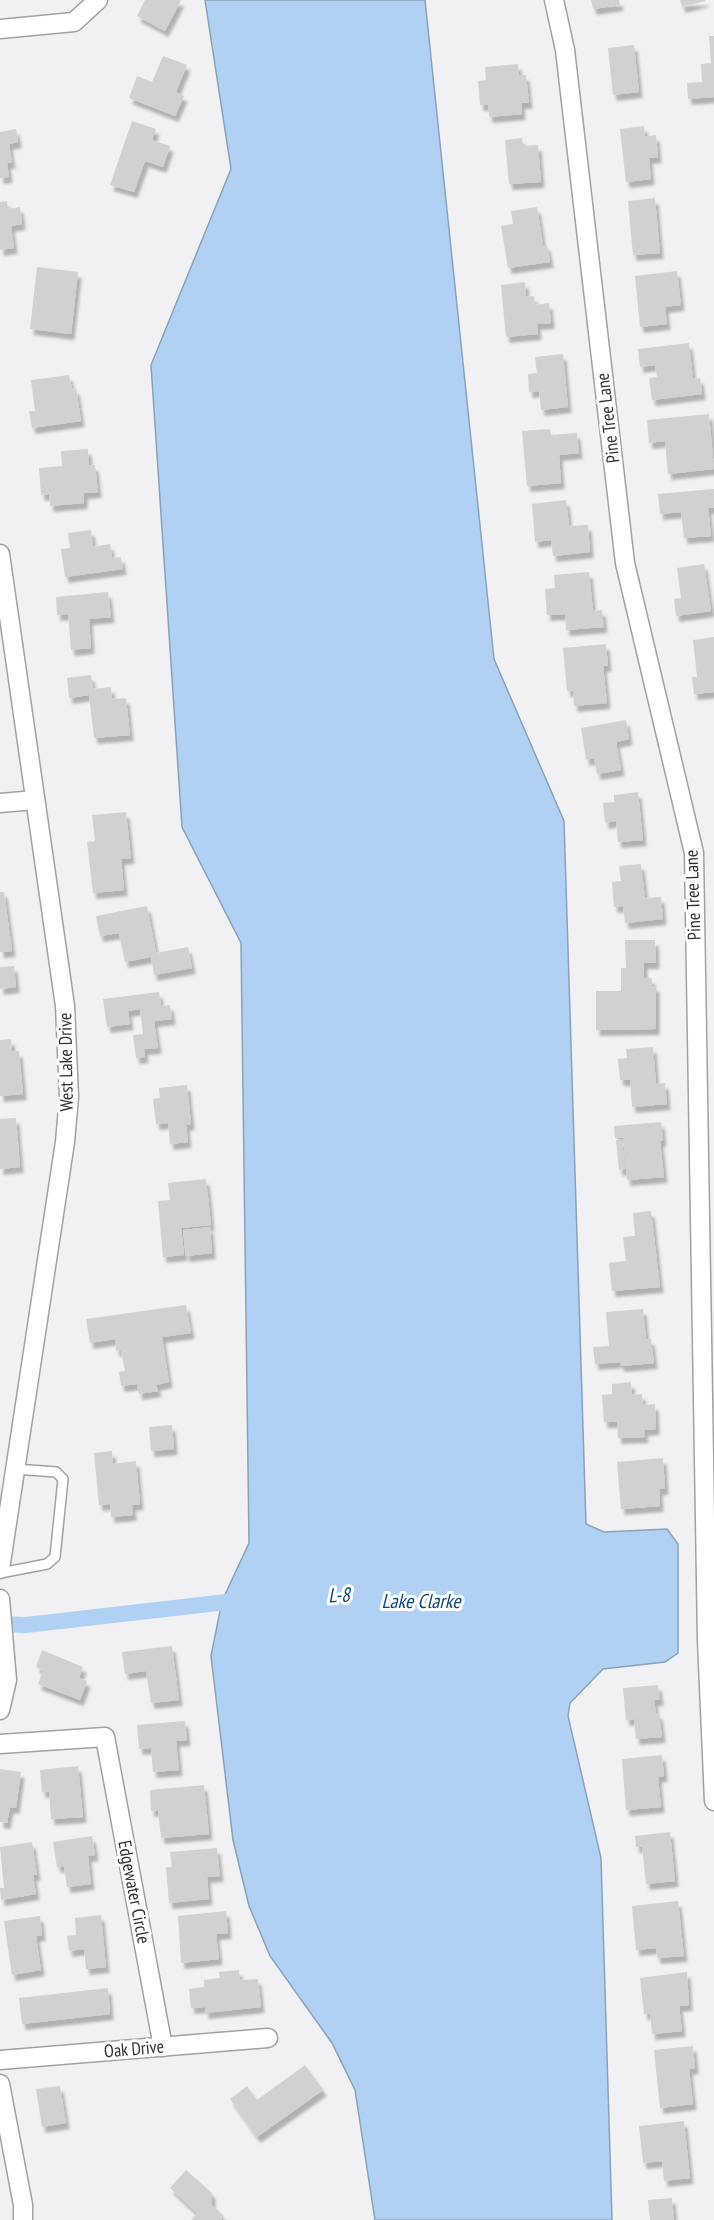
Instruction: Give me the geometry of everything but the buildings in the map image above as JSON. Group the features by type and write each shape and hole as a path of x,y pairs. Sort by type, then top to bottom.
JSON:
{"street":[{"path":"0,29 74,22 98,0"},
{"name":"Pine Tree Lane","path":"554,0 565,50 625,563 694,853 707,1618 714,1801"},
{"name":"West Lake Drive","path":"0,554 65,1006 69,1097 65,1142 0,1571"},
{"path":"0,803 35,800"},
{"path":"0,1599 7,1680 0,1710"},
{"name":"Edgewater Circle","path":"0,1744 105,1737 163,2047"},
{"name":"Oak Drive","path":"0,2060 268,2038"},
{"path":"0,2084 23,2205 23,2220"}],"lane":[{"path":"0,1571 47,1564 55,1557 63,1479 56,1472 15,1469"}],"water":[{"name":"Lake Clarke","path":"205,0 425,0 494,659 564,821 586,1524 604,1532 667,1529 678,1544 678,1653 665,1662 603,1669 570,1703 568,1716 601,1858 612,2220 375,2220 355,2090 332,2043 270,1956 249,1906 233,1840 211,1656 222,1601 249,1543 241,943 182,827 151,365 231,169"}],"waterway":[{"name":"L-8","path":"0,1624 26,1625 244,1600"}]}
